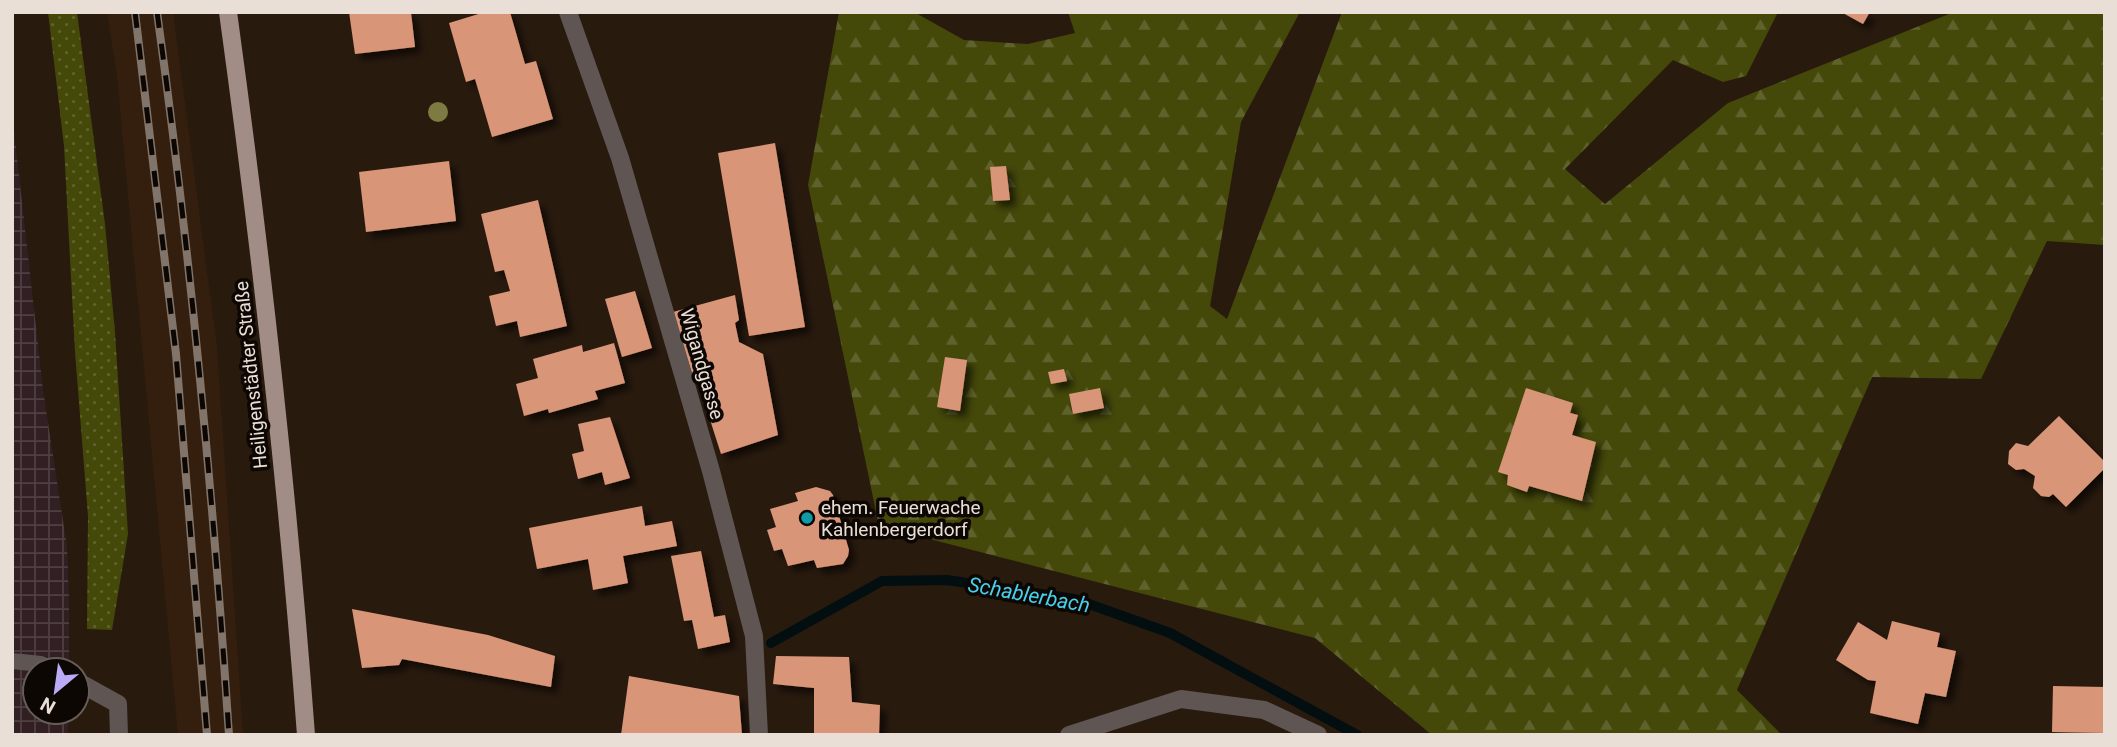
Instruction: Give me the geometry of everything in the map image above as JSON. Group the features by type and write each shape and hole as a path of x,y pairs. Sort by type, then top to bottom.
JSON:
{"main road":[{"name":"Heiligenstädter Straße","path":"228,12 285,493 306,735"}],"street":[{"name":"Wigandgasse","path":"568,12 620,158 711,471 754,636 759,735"},
{"path":"91,689 118,704 119,735"},
{"path":"1069,735 1181,699 1264,710 1318,735"}],"shaded area":[{"path":"107,12 173,12 217,348 243,735 178,735 117,76"},
{"path":"12,113 43,390 67,547 69,656 21,656 21,726 68,726 68,735 12,735"}],"green space":[{"path":"48,12 77,12 105,224 128,534 112,630 87,629 88,516 75,352 64,146"},
{"path":"839,12 914,12 964,40 1028,44 1075,33 1068,12 1300,12 1241,122 1210,306 1227,319 1342,12 1778,12 1746,76 1723,82 1673,60 1565,169 1605,204 1728,103 1954,12 2105,12 2105,245 2047,241 1981,379 1872,377 1737,690 1782,735 1432,735 1315,638 879,526 808,185"}],"building":[{"path":"349,12 411,12 415,47 355,54"},
{"path":"485,12 510,12 525,64 536,61 553,119 492,137 475,79 466,82 449,23"},
{"path":"1841,12 1870,12 1863,24"},
{"path":"775,143 805,327 749,336 718,153"},
{"path":"449,161 456,221 366,232 359,172"},
{"path":"1006,166 1010,200 993,201 990,167"},
{"path":"538,200 567,326 520,337 517,321 496,326 489,296 510,291 504,270 495,272 481,214"},
{"path":"635,291 652,348 622,357 605,299"},
{"path":"735,295 739,320 735,323 739,342 763,354 778,435 721,454 673,312"},
{"path":"614,343 625,383 595,391 598,399 549,413 548,409 524,416 516,384 538,378 533,359 582,345 583,352"},
{"path":"945,357 967,360 960,411 937,407"},
{"path":"1064,369 1067,381 1051,384 1048,372"},
{"path":"1100,388 1104,408 1073,414 1069,394"},
{"path":"1526,388 1573,403 1570,413 1578,415 1572,435 1596,442 1582,501 1529,486 1527,492 1507,485 1508,475 1498,472"},
{"path":"2059,416 2105,462 2105,468 2066,507 2053,494 2049,497 2041,496 2033,488 2035,476 2024,469 2016,470 2008,464 2009,451 2016,443 2028,446"},
{"path":"610,417 630,478 605,485 602,472 578,479 572,454 584,451 578,424"},
{"name":"ehem. Feuerwache Kahlenbergerdorf","path":"816,487 830,491 833,495 849,550 848,556 843,564 817,568 814,560 788,566 782,549 774,551 767,530 776,527 770,509 798,501 795,493"},
{"path":"642,506 645,526 672,521 677,546 623,556 628,583 593,590 588,559 537,569 529,528"},
{"path":"701,551 714,617 725,615 730,642 698,649 692,620 684,621 671,556"},
{"path":"352,609 488,635 555,656 551,687 402,659 399,665 362,668"},
{"path":"1892,621 1940,633 1937,647 1956,651 1946,697 1925,693 1918,724 1870,713 1876,681 1868,680 1836,660 1858,622 1887,640"},
{"path":"776,656 849,657 852,702 880,705 879,735 814,735 814,688 773,684"},
{"path":"629,676 739,696 742,735 621,735"},
{"path":"2053,686 2105,687 2105,733 2052,732"}],"waterway":[{"name":"Schablerbach","path":"771,643 882,581 947,580 1075,599 1170,633 1357,735"}],"railway":[{"path":"135,12 176,354 207,735"},
{"path":"157,12 199,373 229,735"}],"place":[{"name":"ehem. Feuerwache Kahlenbergerdorf","path":"807,518"}]}
